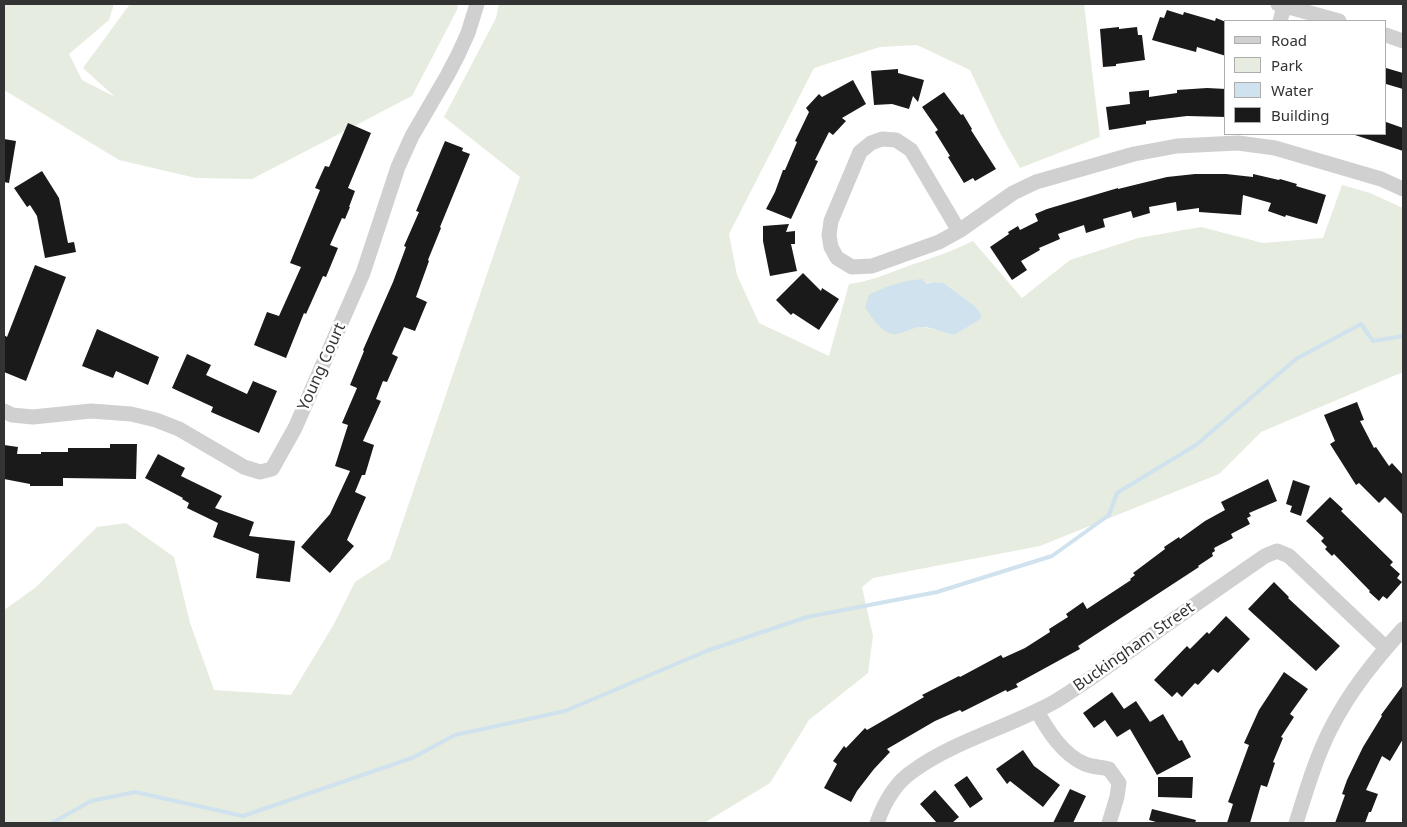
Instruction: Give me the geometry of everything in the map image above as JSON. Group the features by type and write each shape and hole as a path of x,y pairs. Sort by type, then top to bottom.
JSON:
{"street":[{"name":"Young Court","path":"4,411 12,415 33,417 92,411 131,414 156,420 179,430 244,467 260,472 272,469 295,428 363,273 398,166 412,136 448,76 468,33 478,4"},
{"path":"1280,20 1282,4 1336,20"},
{"path":"1387,35 1403,41"},
{"path":"959,231 911,150 896,140 882,139 871,143 860,152 831,221 829,235 831,247 837,258 852,267 872,266 940,242 959,231 1013,193 1036,182 1155,149 1177,146 1238,144 1258,139 1381,179 1403,189"},
{"name":"Buckingham Street","path":"877,823 883,806 895,788 912,771 947,752 1038,711 1094,676 1265,556 1277,551 1289,556 1386,648"},
{"path":"1296,823 1317,761 1330,730 1356,685 1403,629"},
{"path":"1038,711 1045,726 1058,743 1071,755 1085,764 1109,769 1119,783 1109,823"}],"green space":[{"path":"4,4 114,4 109,20 69,54 82,80 115,97 83,68 130,4 458,4 457,10 412,96 252,179 196,178 119,160 4,90"},
{"path":"499,4 1084,4 1100,137 1020,168 1001,135 970,70 917,45 880,47 814,68 729,234 737,275 759,323 829,356 849,284 879,277 941,255 973,241 1022,298 1070,260 1138,238 1201,227 1263,243 1323,238 1342,185 1370,193 1403,208 1403,372 1261,432 1219,474 1040,546 873,578 862,587 873,636 868,673 809,720 770,783 704,823 4,823 4,610 35,588 97,527 126,523 174,557 190,623 214,690 291,695 334,624 355,582 390,559 520,177 444,117 496,18","holes":["944,283 976,307 981,317 978,321 954,335 923,327 910,328 925,284"]}],"water":[{"path":"922,279 926,284 944,283 976,307 982,317 954,335 924,327 895,334 884,331 865,307 869,295 894,284"}],"building":[{"path":"1167,10 1183,15 1184,12 1215,21 1216,18 1224,21 1224,55 1197,47 1196,52 1152,40 1160,17 1164,18"},
{"path":"1119,27 1119,29 1137,27 1138,35 1142,35 1145,60 1103,67 1100,29"},
{"path":"1387,68 1403,73 1403,89 1387,84"},
{"path":"898,69 898,73 924,80 918,102 913,96 909,109 892,104 874,105 871,71"},
{"path":"853,80 866,104 842,118 846,121 833,135 829,132 815,160 818,161 791,219 766,209 783,170 785,170 797,142 795,141 809,112 806,108 819,94 822,97"},
{"path":"1224,89 1224,117 1187,116 1146,121 1146,124 1109,130 1106,107 1130,104 1129,92 1149,90 1149,97 1177,93 1177,90"},
{"path":"944,92 961,115 963,114 996,169 975,181 973,178 964,183 935,132 938,130 922,107"},
{"path":"1387,122 1403,128 1403,151 1355,135 1387,135"},
{"path":"348,123 371,133 348,188 355,191 350,207 345,219 342,218 330,245 338,248 326,277 323,276 306,314 304,313 286,358 254,345 267,312 279,316 301,267 290,263 320,190 315,188 325,166 329,167"},
{"path":"4,139 16,141 9,183 4,182"},
{"path":"445,141 463,148 462,151 470,154 440,227 416,297 427,302 415,331 404,327 392,354 398,357 387,382 383,381 376,399 381,401 363,441 374,445 365,475 362,475 355,492 366,497 347,540 354,546 330,573 301,547 330,514 350,471 335,466 348,425 342,423 357,388 350,385 393,282 406,247 404,246 419,212 416,211"},
{"path":"42,171 59,198 68,243 74,242 76,252 45,258 37,216 30,205 27,207 14,188"},
{"path":"1195,174 1226,174 1253,177 1253,174 1280,179 1326,195 1317,224 1268,211 1271,203 1243,195 1241,215 1199,212 1199,208 1177,211 1176,202 1149,207 1150,213 1133,218 1131,211 1103,219 1105,227 1086,233 1084,225 1058,234 1060,239 1039,248 1040,250 1021,261 1027,270 1012,280 990,247 1018,226 1020,230 1038,221 1035,214 1047,209 1118,188 1167,177"},
{"path":"789,224 786,232 795,231 795,244 791,244 797,271 770,276 763,241 763,226"},
{"path":"35,265 66,277 26,381 4,372 4,335 7,337"},
{"path":"803,273 821,291 822,288 839,299 819,330 793,313 791,315 776,300"},
{"path":"97,329 159,357 148,385 116,371 113,378 82,366"},
{"path":"187,354 211,365 206,375 247,394 253,381 277,391 259,433 211,412 213,407 172,388"},
{"path":"1357,402 1364,420 1360,421 1374,448 1376,447 1389,466 1392,463 1403,475 1403,515 1385,497 1379,503 1359,483 1356,485 1330,444 1335,441 1324,415"},
{"path":"110,444 137,444 136,479 63,478 63,486 30,486 30,484 4,479 4,445 18,447 17,454 41,454 41,452 68,452 68,448 110,448"},
{"path":"158,454 185,468 181,476 222,496 215,508 254,522 249,536 295,541 290,582 256,578 259,554 213,537 218,523 187,508 189,503 183,498 145,478"},
{"path":"1268,479 1277,501 1249,513 1251,516 1247,518 1250,524 1231,534 1233,538 1214,548 1213,556 1199,567 1078,646 1080,649 1016,684 1018,687 1007,692 1006,690 962,712 960,710 935,721 887,749 890,752 874,769 851,802 824,788 837,764 833,761 844,746 846,748 865,728 867,730 924,697 922,695 1001,655 1003,658 1025,648 1050,632 1049,629 1068,617 1066,614 1083,602 1087,609 1131,580 1135,575 1133,573 1165,549 1164,547 1225,510 1221,502"},
{"path":"1293,480 1310,486 1301,516 1290,512 1292,506 1286,504"},
{"path":"1330,497 1343,509 1341,511 1393,562 1390,565 1400,574 1397,578 1402,582 1387,599 1383,596 1379,601 1369,592 1334,554 1332,556 1325,549 1327,547 1321,541 1324,538 1306,521"},
{"path":"1274,582 1288,598 1340,646 1316,671 1248,609"},
{"path":"1226,616 1250,639 1218,673 1213,669 1198,685 1195,683 1182,697 1177,692 1172,697 1154,680 1187,646 1190,649 1207,632 1209,634"},
{"path":"1284,672 1308,689 1290,714 1294,717 1281,737 1283,738 1273,762 1275,763 1267,787 1261,785 1250,823 1227,823 1233,804 1228,802 1249,745 1244,743 1259,710"},
{"path":"1403,685 1403,739 1390,761 1382,756 1366,790 1378,794 1371,812 1369,812 1365,823 1335,823 1345,795 1342,794 1347,780 1363,747 1381,715"},
{"path":"1112,692 1124,709 1136,701 1150,722 1163,714 1179,741 1182,740 1191,757 1157,775 1130,729 1117,737 1105,720 1094,728 1083,713"},
{"path":"1023,750 1034,766 1060,785 1043,807 1010,781 1007,784 996,769"},
{"path":"967,776 983,799 970,808 954,785"},
{"path":"1158,777 1193,777 1192,798 1158,797"},
{"path":"1070,789 1086,796 1073,823 1053,823"},
{"path":"935,790 959,817 952,823 937,823 920,804"},
{"path":"1152,809 1196,820 1195,823 1156,823 1149,820"}],"waterway":[{"path":"52,823 91,801 135,792 243,816 412,758 455,735 565,711 709,650 807,617 937,592 1052,556 1109,515 1117,493 1196,445 1296,359 1361,324 1373,341 1403,336"}]}
